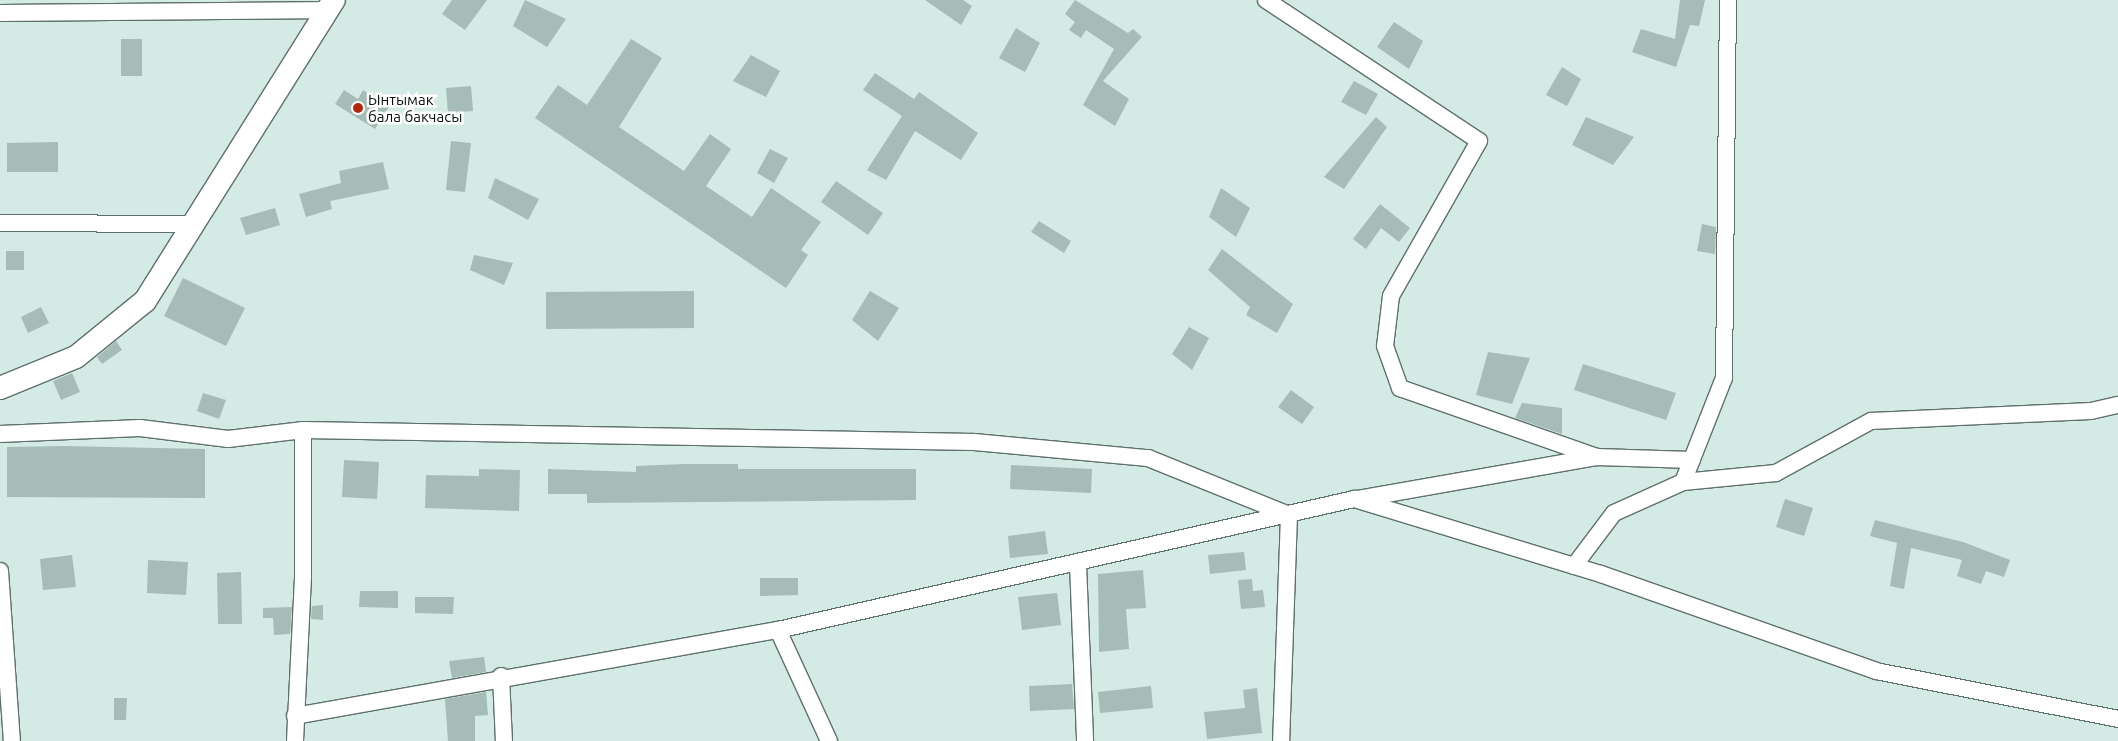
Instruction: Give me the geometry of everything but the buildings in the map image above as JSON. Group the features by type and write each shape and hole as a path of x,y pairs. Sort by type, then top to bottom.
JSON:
{"street":[{"path":"1266,0 1479,141 1392,296 1385,346 1400,388 1597,457"},
{"path":"1683,482 1724,378 1728,0"},
{"path":"0,13 331,5"},
{"path":"0,388 76,357 145,301 331,5"},
{"path":"0,223 195,224"},
{"path":"1574,566 1614,513 1683,482 1776,473 1871,421 2091,411 2118,405"},
{"path":"0,434 140,428 228,439 303,430 974,442 1148,458 1290,514"},
{"path":"295,741 303,577 303,430"},
{"path":"295,716 502,676 778,630 1078,564 1354,499 1597,457 1692,460"},
{"path":"1354,499 1574,566 1876,671 2118,719"},
{"path":"1281,741 1290,514"},
{"path":"1078,564 1085,741"},
{"path":"0,571 12,741"},
{"path":"778,630 829,741"},
{"path":"502,676 504,741"}],"place":[{"name":"Ынтымак бала бакчасы","path":"358,108"}]}
